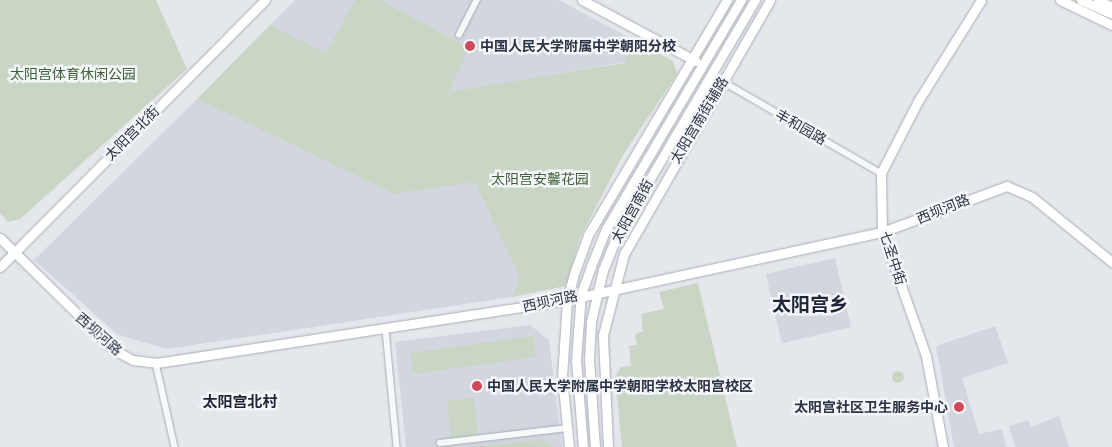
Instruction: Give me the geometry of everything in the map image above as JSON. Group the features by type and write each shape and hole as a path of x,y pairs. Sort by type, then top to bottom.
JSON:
{"street":[{"name":"太阳宫北街","path":"0,267 264,0"},
{"path":"459,35 477,0"},
{"path":"582,0 692,58 701,66"},
{"name":"太阳宫南街","path":"567,430 562,377 567,300 588,235 727,0"},
{"name":"太阳宫南街","path":"583,447 577,392 582,294 606,229 741,0"},
{"name":"太阳宫南街","path":"596,447 588,360 597,291 617,235 755,0"},
{"path":"881,173 981,0"},
{"path":"1060,0 1112,26"},
{"path":"1081,0 1112,14"},
{"path":"1098,0 1112,7"},
{"path":"728,46 768,3"},
{"name":"太阳宫南街辅路","path":"608,447 601,374 611,288 640,220 768,3"},
{"name":"丰和园路","path":"722,80 881,173"},
{"path":"634,156 661,134"},
{"name":"七圣中街","path":"881,173 882,232 926,356 944,447"},
{"name":"西坝河路","path":"0,238 114,350 133,360 156,364 386,330 567,300 582,294 882,232 1007,186 1032,197 1112,262"},
{"path":"386,330 397,447"},
{"path":"156,364 175,447"},
{"path":"592,417 601,374"},
{"path":"569,447 567,430 577,392"},
{"path":"440,444 567,430"}],"shaded area":[{"name":"中国人民大学附属中学朝阳分校","path":"295,0 559,0 630,38 624,62 412,101 270,25"},
{"path":"197,99 394,194 475,181 521,278 512,297 167,349 118,335 34,260"},
{"path":"835,258 851,327 782,343 766,274"},
{"name":"中国人民大学附属中学朝阳学校太阳宫校区","path":"530,325 549,340 562,447 406,447 395,342"},
{"name":"太阳宫社区卫生服务中心","path":"995,326 1008,363 962,378 979,434 1002,429 1006,447 954,447 936,346"},
{"path":"1059,416 1069,447 1015,447 1009,426 1028,420 1031,427"}],"green space":[{"name":"太阳宫体育休闲公园","path":"0,0 156,0 187,69 20,219 8,222 0,213"},
{"name":"太阳宫安馨花园","path":"355,0 380,0 469,48 449,92 624,63 630,38 673,61 677,74 623,155 580,238 566,286 512,297 520,278 475,182 394,194 197,99 270,25 326,53"},
{"path":"698,283 737,447 622,447 615,377 621,367 631,366 629,346 637,345 635,334 643,331 641,314 664,309 659,292"},
{"path":"533,336 536,357 413,374 410,353"},
{"path":"900,371 903,372 903,382 896,383 893,382 892,375 893,372"},
{"path":"474,398 478,435 451,438 447,401"},
{"path":"541,440 555,447 469,447"}],"place":[{"name":"中国人民大学附属中学朝阳分校","path":"470,46"},
{"name":"中国人民大学附属中学朝阳学校太阳宫校区","path":"477,386"},
{"name":"太阳宫社区卫生服务中心","path":"959,407"}],"district":[{"name":"太阳宫乡","path":"810,304"},
{"name":"太阳宫北村","path":"240,402"}]}
